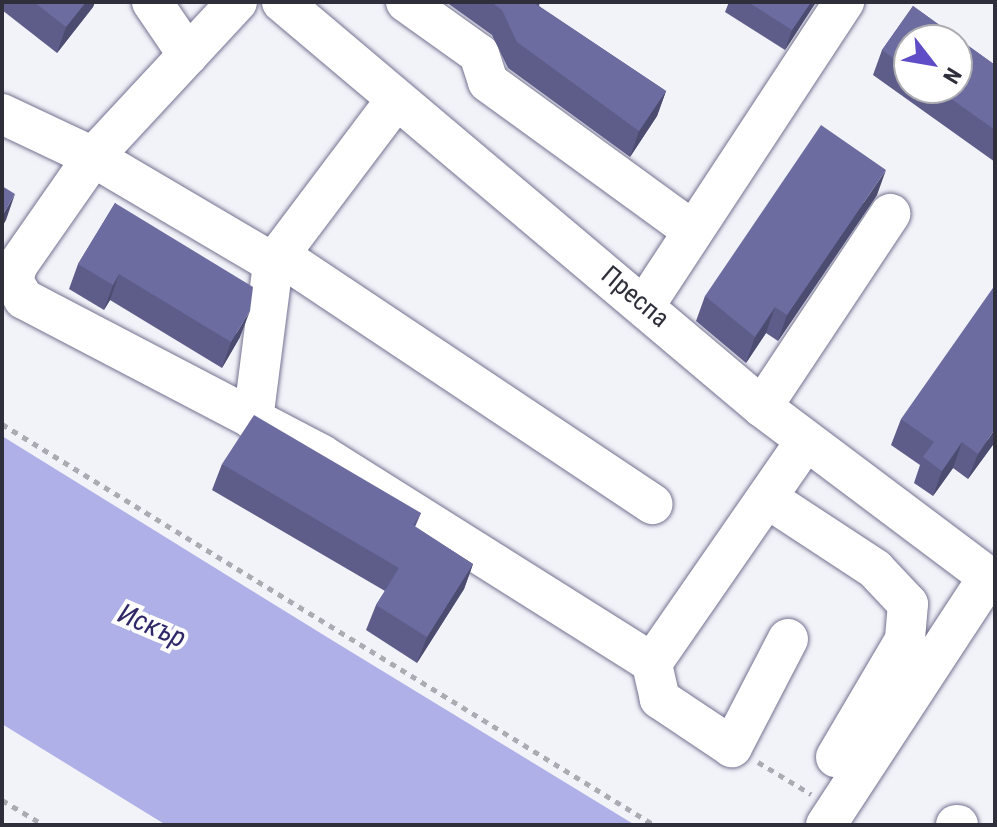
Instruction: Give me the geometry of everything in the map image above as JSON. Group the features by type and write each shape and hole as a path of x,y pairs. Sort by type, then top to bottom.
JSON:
{"street":[{"path":"152,2 188,55"},
{"path":"237,2 93,157 17,266 13,281 24,299 322,455 652,663 660,699 732,747 788,639"},
{"name":"Преспа","path":"282,2 805,442 991,579"},
{"path":"406,2 479,54 488,82 693,231"},
{"path":"645,305 844,2"},
{"path":"253,420 276,259 396,100"},
{"path":"2,114 93,157 276,259 653,504"},
{"path":"762,407 890,214"},
{"path":"652,663 805,442"},
{"path":"767,498 875,569 908,604 905,640 836,757"},
{"path":"831,817 991,579"}],"path":[{"path":"2,424 654,825"},
{"path":"732,747 831,817"},
{"path":"2,800 44,825"}],"water":[{"name":"Искър","path":"2,436 635,825 166,825 2,724"}],"building":[{"path":"34,2 86,2 66,27"},
{"path":"491,2 536,2 666,91 639,131 517,42 502,10"},
{"path":"748,2 811,2 792,30"},
{"path":"913,6 938,24 900,24"},
{"path":"893,34 893,58 882,50"},
{"path":"973,49 995,65 995,130 958,104 973,104"},
{"path":"821,125 886,170 787,315 775,307 755,337 705,296"},
{"path":"2,186 15,194 2,216"},
{"path":"115,203 253,287 250,311 231,342 119,274 113,285 78,264"},
{"path":"995,285 995,429 978,454 962,442 942,471 923,457 934,442 901,419"},
{"path":"254,415 421,513 413,525 473,564 427,637 376,605 399,568 222,464"}]}
